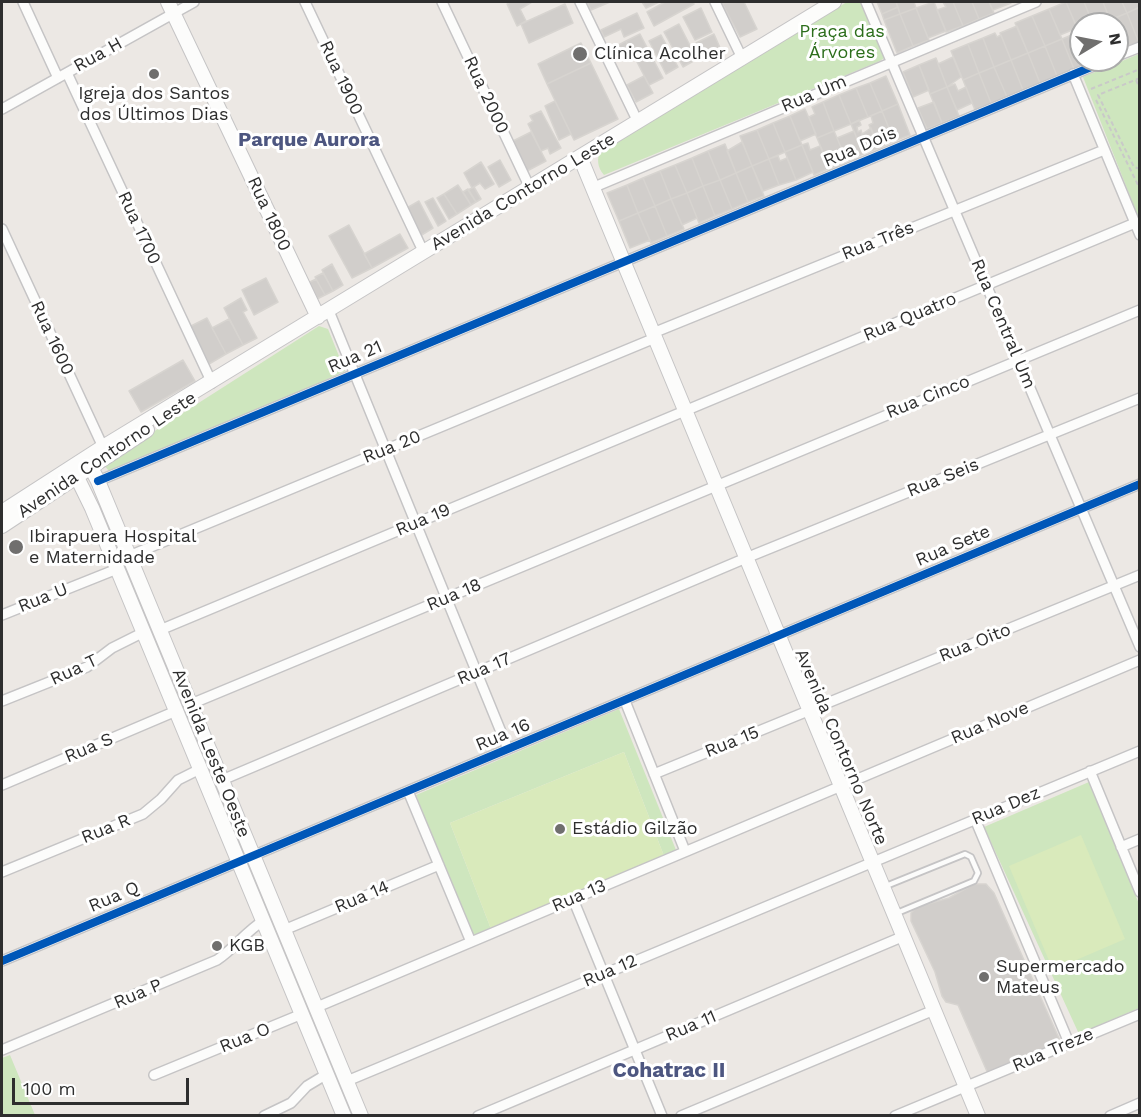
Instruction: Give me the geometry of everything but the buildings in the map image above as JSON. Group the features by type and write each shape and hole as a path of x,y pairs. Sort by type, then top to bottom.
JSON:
{"main road":[{"name":"Avenida Contorno Leste","path":"92,469 103,447 834,2"},
{"name":"Rua 1800","path":"171,7 324,314"},
{"name":"Avenida Contorno Norte","path":"580,157 978,1116"},
{"name":"Avenida Contorno Leste","path":"2,512 74,473 92,469 212,382"},
{"name":"Avenida Leste Oeste","path":"92,469 362,1116"},
{"name":"Avenida Contorno Leste","path":"2,526 38,503 74,473"},
{"name":"Avenida Leste Oeste","path":"74,473 92,508 344,1116"},
{"path":"38,503 74,493 82,496 92,508"}],"street":[{"path":"23,2 62,75"},
{"name":"Rua H","path":"2,109 62,75 171,7 194,2"},
{"name":"Rua 1900","path":"305,2 424,253"},
{"name":"Rua 2000","path":"442,2 530,188"},
{"path":"580,2 638,122"},
{"path":"715,2 742,58"},
{"name":"Rua Central Um","path":"866,2 1140,647"},
{"name":"Rua Um","path":"592,188 1036,2"},
{"name":"Rua Dois","path":"623,262 1078,72"},
{"path":"1073,74 1140,235"},
{"name":"Rua 1700","path":"62,75 212,382"},
{"name":"Rua Três","path":"654,336 1104,150"},
{"name":"Rua Quatro","path":"685,411 1135,223"},
{"name":"Rua 1600","path":"2,229 103,447"},
{"name":"Rua 21","path":"92,469 355,373 623,262"},
{"name":"Rua Cinco","path":"716,484 1140,310"},
{"path":"324,314 355,373 508,749"},
{"name":"Rua 20","path":"129,556 654,336"},
{"name":"Rua Seis","path":"746,558 1140,398"},
{"name":"Rua 19","path":"160,630 685,411"},
{"name":"Rua 18","path":"191,704 716,484"},
{"name":"Rua Sete","path":"779,636 1140,484"},
{"name":"Rua 17","path":"222,780 746,558"},
{"name":"Rua U","path":"2,615 117,569"},
{"name":"Rua Oito","path":"810,710 1140,575"},
{"name":"Rua T","path":"2,701 87,667 112,648 144,632"},
{"name":"Rua 16","path":"239,862 779,636"},
{"name":"Rua Nove","path":"841,785 1140,660"},
{"path":"625,701 685,851"},
{"name":"Rua 15","path":"654,774 810,710"},
{"name":"Rua S","path":"2,785 176,711"},
{"name":"Rua Dez","path":"873,862 1140,751"},
{"name":"Rua R","path":"2,872 143,814 178,780 200,769"},
{"path":"1090,771 1140,892"},
{"name":"Rua 13","path":"317,1007 841,785"},
{"path":"408,791 471,942"},
{"path":"975,819 1069,1043"},
{"path":"1121,847 1140,839"},
{"name":"Rua Q","path":"2,961 239,862"},
{"name":"Rua 12","path":"347,1081 873,862"},
{"name":"Rua 14","path":"284,930 439,865"},
{"path":"573,899 662,1116"},
{"name":"Rua P","path":"2,1050 208,964 237,945 247,930 263,921"},
{"name":"Rua 11","path":"478,1116 904,936"},
{"path":"681,1116 934,1010"},
{"name":"Rua O","path":"154,1075 302,1014"},
{"name":"Rua Treze","path":"966,1086 1140,1014"},
{"path":"264,1116 291,1103 307,1086 327,1074"},
{"path":"896,1116 966,1086"},
{"path":"1110,1116 1140,1103"}],"lane":[{"path":"883,887 965,854 970,855 978,873 974,881 894,914"}],"path":[{"path":"1140,69 1091,89 1140,189"},
{"path":"1140,89 1138,79 1098,95 1134,166 1140,169"}],"green space":[{"name":"Praça das Árvores","path":"847,2 861,2 887,56 880,61 604,175 598,163 600,150"},
{"path":"1139,54 1139,219 1083,77 1095,72 1129,72 1129,58"},
{"path":"319,326 328,329 345,371 231,423 109,471 103,464"},
{"path":"619,709 676,850 664,856 624,752 450,823 491,929 471,936 416,795"},
{"path":"624,752 664,856 491,929 450,823"},
{"path":"1089,782 1139,904 1139,1008 1079,1034 984,827"},
{"path":"1081,835 1125,939 1053,970 1009,866"},
{"path":"10,1055 35,1115 2,1115 2,1058"}],"cycle path":[{"path":"98,481 1079,72"},
{"path":"2,961 1140,484"}],"place":[{"name":"Clínica Acolher","path":"580,54"},
{"name":"Igreja dos Santos dos Últimos Dias","path":"154,74"},
{"name":"Ibirapuera Hospital e Maternidade","path":"16,547"},
{"name":"Estádio Gilzão","path":"560,829"},
{"name":"KGB","path":"217,946"},
{"name":"Supermercado Mateus","path":"984,977"}],"district":[{"name":"Parque Aurora","path":"309,140"},
{"name":"Cohatrac II","path":"669,1071"}]}
